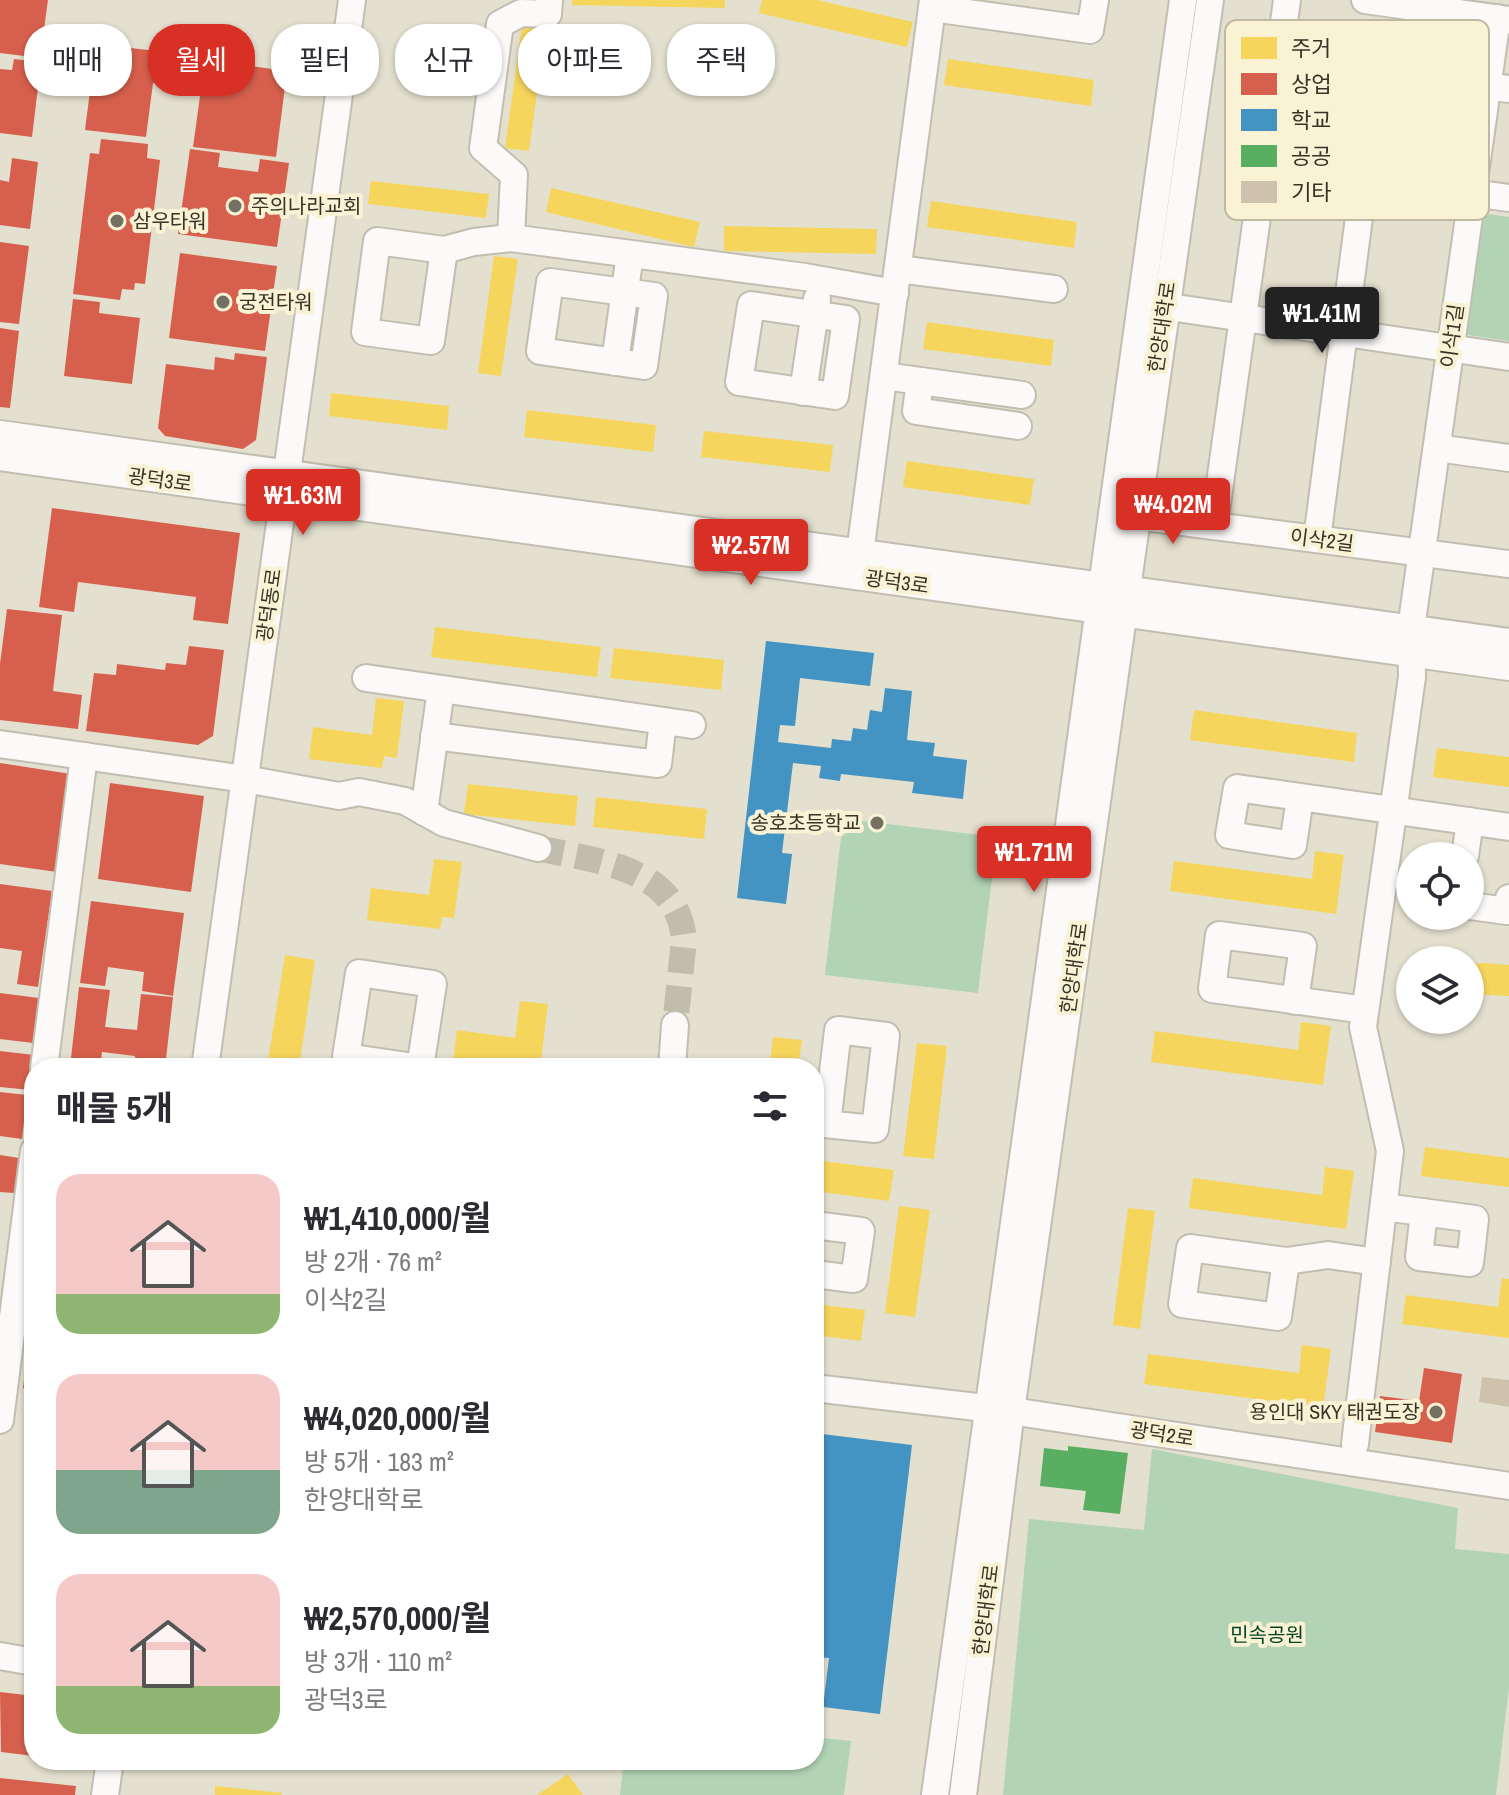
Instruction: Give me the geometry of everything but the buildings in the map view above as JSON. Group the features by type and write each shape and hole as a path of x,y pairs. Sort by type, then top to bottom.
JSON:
{"street":[{"name":"광덕동로","path":"206,1058 352,0"},
{"path":"511,238 514,175 483,148 500,24 521,13 548,14 549,0"},
{"path":"860,553 933,4 1090,30 1095,0"},
{"name":"한양대학로","path":"1113,600 1137,516 1153,304 1183,0"},
{"name":"한양대학로","path":"935,1795 1000,1410 1153,304 1210,0"},
{"path":"1284,20 1287,0"},
{"path":"1365,0 1503,19"},
{"name":"이삭1길","path":"1489,125 1498,87 1503,19"},
{"path":"1489,195 1509,198"},
{"path":"1214,526 1257,220"},
{"path":"1317,539 1359,220"},
{"name":"이삭1길","path":"1355,1444 1390,1151 1363,1027 1412,677 1411,641 1469,220"},
{"path":"444,250 474,242 511,238 820,280 1054,289"},
{"path":"625,292 550,282 540,351 615,362 625,292 630,254"},
{"path":"815,315 751,305 739,382 803,392 815,315 820,280"},
{"path":"1153,304 1509,357"},
{"path":"884,376 1022,395"},
{"path":"920,381 916,411 1018,426"},
{"name":"광덕3로","path":"0,434 285,485 1411,641 1509,667"},
{"path":"1437,448 1509,458"},
{"name":"광덕3로","path":"0,457 285,485 860,553 1113,600"},
{"name":"이삭2길","path":"1137,516 1509,564"},
{"name":"광덕3로","path":"1411,641 1509,642"},
{"path":"366,678 692,725"},
{"path":"424,812 441,689"},
{"path":"434,736 658,764 663,721"},
{"path":"0,744 245,779 339,796 359,792 405,801 444,823 538,848"},
{"path":"45,1058 84,756"},
{"path":"1300,798 1509,827"},
{"path":"1467,842 1470,821"},
{"path":"1484,908 1507,911 1509,898"},
{"path":"1295,1001 1365,1010"},
{"path":"673,1058 675,1025"},
{"path":"1384,1207 1424,1212"},
{"path":"0,1420 24,1226"},
{"path":"824,1226 861,1231 854,1279 824,1275"},
{"path":"1286,1261 1328,1255 1377,1262"},
{"name":"광덕2로","path":"824,1389 1000,1410 1509,1486"},
{"name":"한양대학로","path":"963,1795 1000,1410"},
{"path":"0,1656 24,1660"},
{"path":"105,1795 109,1770"}],"green space":[{"path":"1489,214 1509,217 1509,341 1462,334 1478,220 1489,220"},
{"path":"862,821 997,837 978,993 825,975 841,837"},
{"name":"민속공원","path":"1152,1449 1458,1508 1455,1549 1509,1554 1509,1687 1496,1795 1003,1795 1029,1519 1144,1530"},
{"path":"824,1738 851,1741 844,1795 620,1795 623,1770 824,1770"}],"tunnel":[{"path":"538,848 584,857 630,871 667,896 678,915 684,940 675,1025"}],"place":[{"name":"주의나라교회","path":"235,206"},
{"name":"삼우타워","path":"117,221"},
{"name":"궁전타워","path":"223,302"},
{"name":"송호초등학교","path":"877,823"},
{"name":"용인대 SKY 태권도장","path":"1436,1412"}]}
